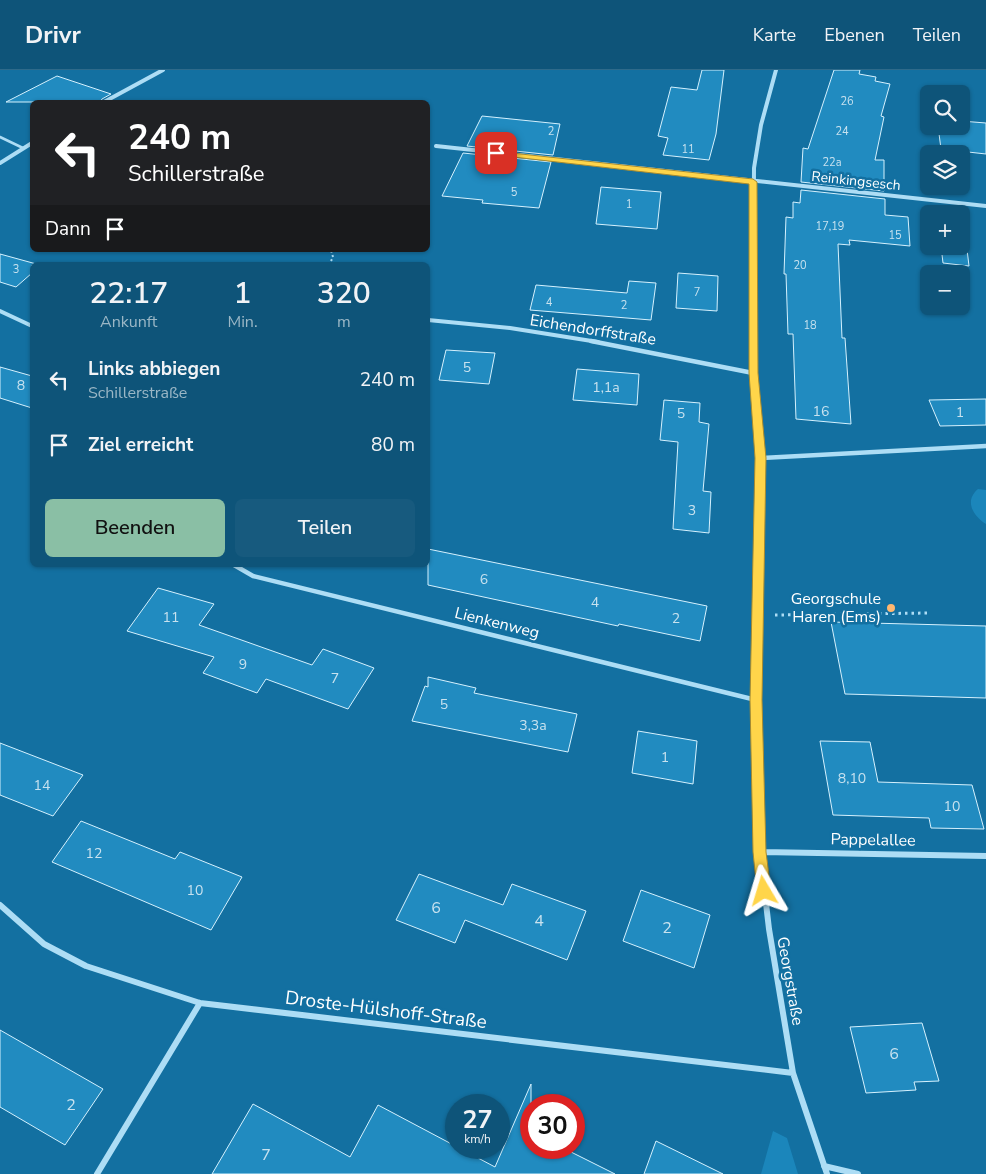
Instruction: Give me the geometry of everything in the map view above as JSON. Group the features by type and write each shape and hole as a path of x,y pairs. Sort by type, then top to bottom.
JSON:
{"street":[{"path":"154,70 161,71"},
{"name":"Georgstraße","path":"776,70 764,108 755,151 753,182 753,373 760,458 756,700 760,852 769,929 794,1073 827,1174"},
{"path":"108,100 161,71"},
{"path":"0,163 30,144"},
{"name":"Reinkingsesch","path":"436,146 986,206"},
{"path":"23,148 30,150"},
{"path":"0,310 30,325"},
{"name":"Eichendorffstraße","path":"430,320 480,324 663,354 753,373"},
{"path":"760,458 986,446"},
{"name":"Lienkenweg","path":"237,567 253,576 756,700"},
{"name":"Pappelallee","path":"760,852 986,856"},
{"name":"Droste-Hülshoff-Straße","path":"0,906 44,944 86,966 200,1003 794,1073"},
{"path":"97,1174 200,1003"},
{"path":"824,1166 858,1174"}],"lane":[{"path":"0,137 23,148"}],"path":[{"path":"757,615 929,613"}],"shaded area":[{"path":"978,489 986,490 986,524 977,517 972,508 972,498"},
{"path":"773,1131 787,1138 798,1174 761,1174"}],"building":[{"path":"702,70 724,70 716,134 709,160 663,155 668,138 658,136 671,87 697,90"},
{"path":"834,70 860,70 859,74 876,77 875,81 890,84 881,116 884,117 875,160 884,160 884,191 801,182 803,148 808,149"},
{"path":"57,76 111,94 101,100 6,102"},
{"path":"482,116 560,124 553,155 467,146"},
{"path":"970,122 986,123 986,154 970,152 970,145 940,145 939,135 970,135"},
{"path":"463,153 551,162 539,208 482,203 483,200 442,196"},
{"path":"601,187 661,192 657,229 596,224"},
{"path":"801,190 885,199 885,215 908,217 910,246 849,240 850,245 838,244 842,338 845,338 851,424 796,419 793,334 788,334 786,274 784,274 786,217 793,218 793,202 800,203"},
{"path":"0,254 30,262 30,275 16,287 0,282"},
{"path":"942,255 968,255 969,265 960,265 943,263"},
{"path":"678,273 718,276 717,311 676,308"},
{"path":"629,281 656,283 651,320 530,310 536,285 627,293"},
{"path":"446,350 495,353 489,384 439,380"},
{"path":"0,367 30,375 30,407 0,398"},
{"path":"577,369 639,374 637,405 573,400"},
{"path":"986,399 986,425 940,426 929,400"},
{"path":"664,400 700,403 699,422 709,424 703,491 711,492 709,533 673,529 678,442 660,440"},
{"path":"430,549 707,606 700,641 619,624 618,626 428,585"},
{"path":"158,588 214,604 199,625 312,665 323,649 374,668 348,709 266,679 257,693 203,673 214,657 127,631"},
{"path":"831,622 986,626 986,698 845,694"},
{"path":"428,677 476,688 474,693 577,714 568,752 412,721 425,686 428,687"},
{"path":"638,731 697,741 693,784 632,773"},
{"path":"820,741 870,742 878,782 972,785 984,829 931,828 929,818 833,815"},
{"path":"0,743 83,775 53,816 0,795"},
{"path":"81,821 175,859 180,852 242,877 211,930 52,862"},
{"path":"419,874 503,905 512,884 586,911 567,960 465,920 455,943 396,920"},
{"path":"641,890 710,915 694,968 623,941"},
{"path":"922,1023 939,1081 914,1082 916,1090 866,1093 850,1027"},
{"path":"0,1030 103,1089 65,1145 0,1107"},
{"path":"531,1084 531,1094 527,1094"},
{"path":"253,1104 350,1157 378,1105 445,1141 445,1159 480,1159 495,1167 498,1159 510,1159 510,1132 520,1109 520,1159 585,1159 615,1174 212,1174"},
{"path":"656,1141 723,1174 644,1174"}],"place":[{"name":"Georgschule Haren (Ems)","path":"891,608"}],"route":[{"path":"496,153 753,182 753,373 760,458 756,700 760,852 764,891"}]}
